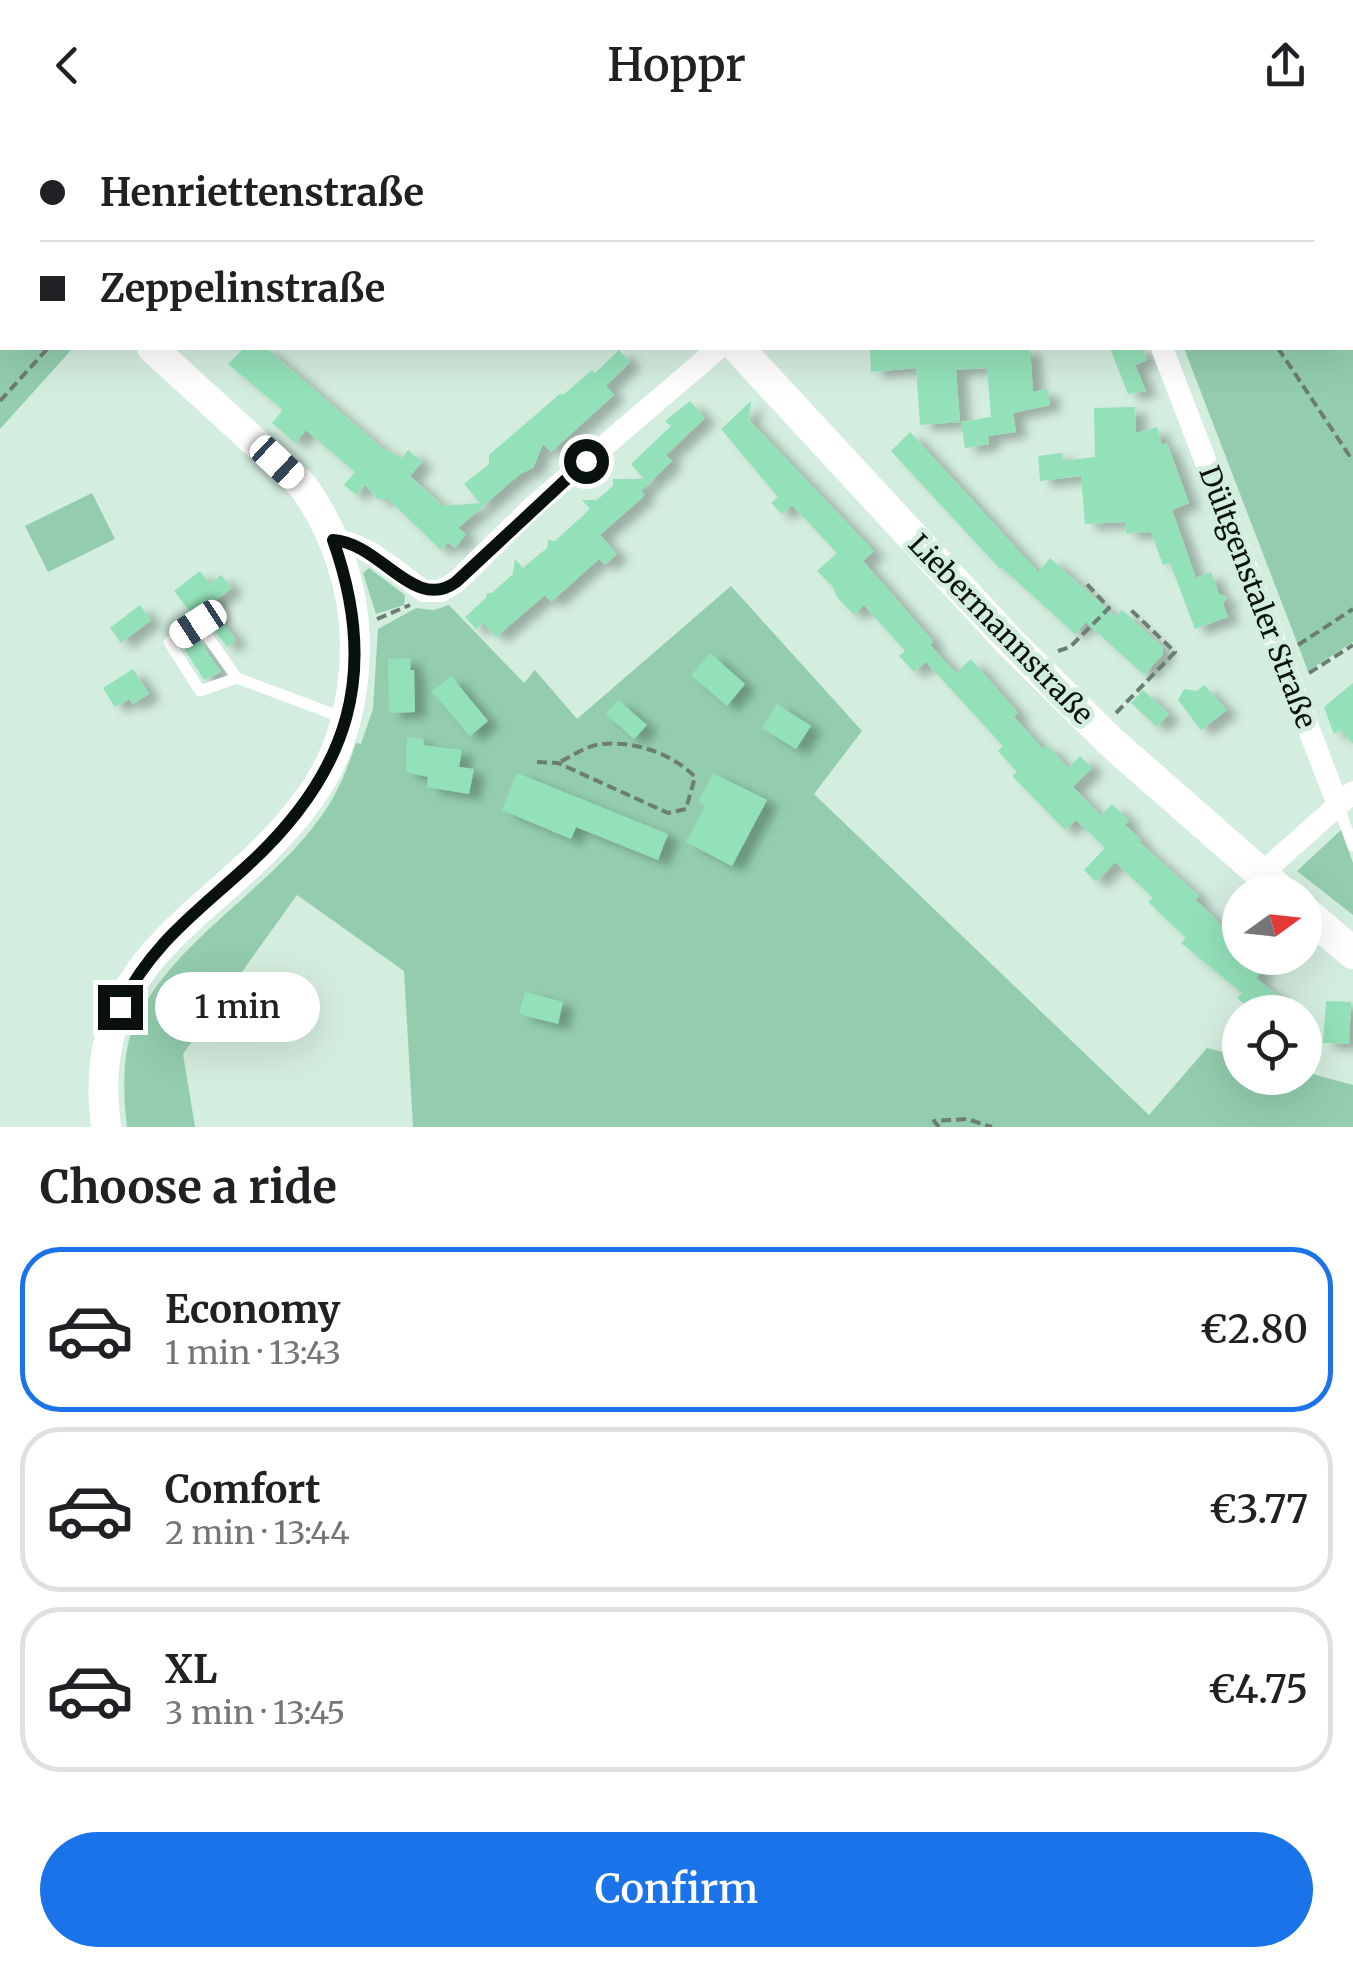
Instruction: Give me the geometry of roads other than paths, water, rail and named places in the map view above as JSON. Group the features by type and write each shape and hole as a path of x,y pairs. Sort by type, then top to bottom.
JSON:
{"main road":[{"name":"Liebermannstraße","path":"740,350 1008,640 1111,742 1261,875"},
{"path":"1322,926 1353,952"}],"street":[{"path":"106,1127 104,1075 109,1040 137,974 183,922 270,844 310,799 348,720 355,672 351,599 322,513 302,486 154,350"},
{"path":"333,540 347,541 363,549 424,591 441,591 456,582 535,506 717,350"},
{"name":"Dültgenstaler Straße","path":"1163,350 1292,684 1345,798"},
{"path":"1279,875 1345,798"}],"lane":[{"path":"236,678 200,691 170,642 198,624 236,678 348,720"},
{"name":"Dültgenstaler Straße","path":"1345,798 1353,846"}]}
